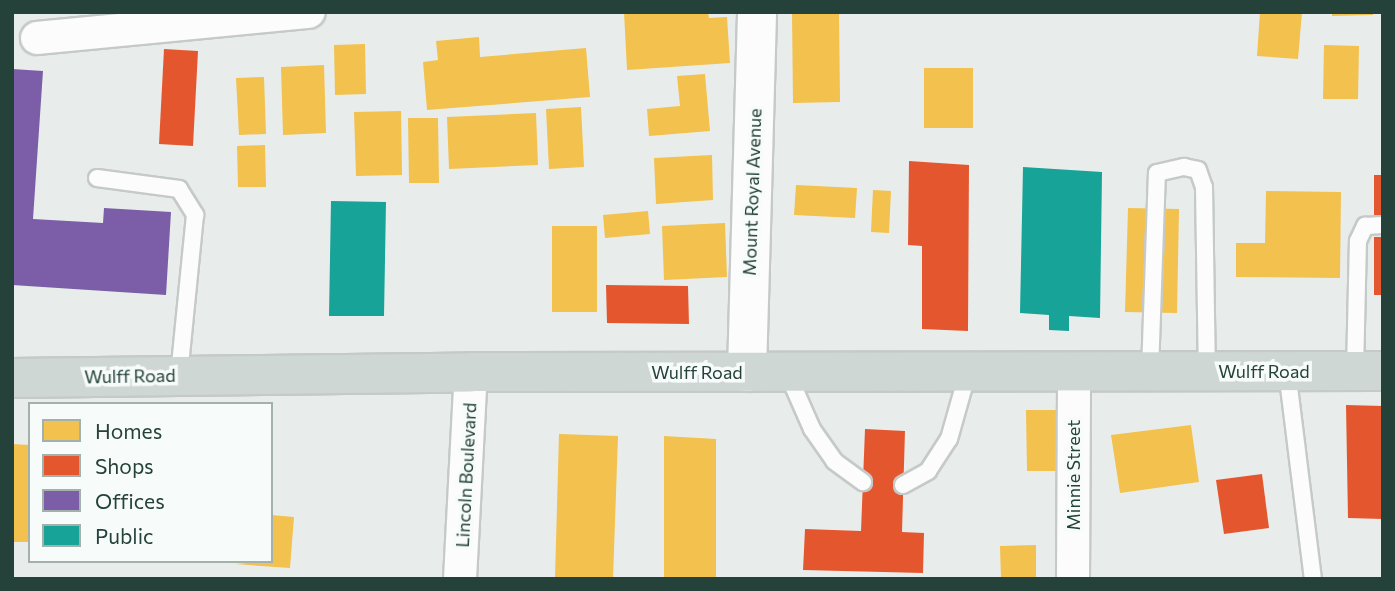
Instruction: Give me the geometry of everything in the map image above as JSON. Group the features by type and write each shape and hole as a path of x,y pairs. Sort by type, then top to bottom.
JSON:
{"main road":[{"name":"Wulff Road","path":"12,378 471,372 1369,371"}],"street":[{"path":"37,38 309,12"},
{"name":"Mount Royal Avenue","path":"747,372 757,12"},
{"name":"Lincoln Boulevard","path":"460,579 471,372"},
{"name":"Minnie Street","path":"1073,579 1074,372"}],"lane":[{"path":"1150,372 1157,173 1185,167 1198,170 1204,187 1208,371"},
{"path":"97,178 180,189 195,215 178,374"},
{"path":"1369,371 1358,241 1365,226 1383,225"},
{"path":"787,372 812,429 834,461 863,482"},
{"path":"903,485 928,471 950,439 968,372"},
{"path":"1287,372 1313,579"}],"building: Homes":[{"path":"624,12 708,12 709,18 727,17 730,63 627,70"},
{"path":"792,12 839,12 840,102 793,103"},
{"path":"1260,12 1302,12 1298,59 1257,56"},
{"path":"1332,12 1373,12 1373,15 1332,16"},
{"path":"479,37 480,57 586,48 590,97 427,110 423,62 438,60 436,41"},
{"path":"365,44 366,94 335,95 334,45"},
{"path":"1324,45 1359,46 1358,99 1323,99"},
{"path":"324,65 326,133 283,135 281,67"},
{"path":"924,68 973,68 973,128 924,128"},
{"path":"705,74 710,131 649,136 647,109 680,106 677,76"},
{"path":"264,77 266,134 239,135 236,78"},
{"path":"581,107 584,167 549,169 546,109"},
{"path":"401,111 402,175 356,176 354,112"},
{"path":"536,113 538,165 449,169 447,117"},
{"path":"408,118 438,118 439,183 409,183"},
{"path":"265,145 266,187 238,187 237,146"},
{"path":"712,155 713,200 656,204 654,158"},
{"path":"796,185 857,188 855,218 794,215"},
{"path":"873,190 891,191 889,233 871,232"},
{"path":"1266,191 1341,192 1340,278 1236,277 1236,243 1265,243"},
{"path":"1128,208 1179,209 1177,313 1125,312"},
{"path":"648,211 650,234 605,238 603,215"},
{"path":"725,223 727,277 664,280 662,226"},
{"path":"552,226 597,226 597,312 552,312"},
{"path":"1026,410 1056,410 1057,471 1027,471"},
{"path":"1191,425 1199,482 1120,493 1111,435"},
{"path":"559,434 618,436 613,579 555,579"},
{"path":"664,436 716,439 716,579 664,579"},
{"path":"12,444 28,445 28,542 12,542"},
{"path":"273,515 294,517 290,568 235,564 273,563"},
{"path":"1036,545 1036,579 1001,579 1000,546"}],"building: Shops":[{"path":"164,49 198,51 193,146 159,144"},
{"path":"909,161 969,165 968,331 922,329 922,246 908,245"},
{"path":"1374,175 1383,175 1383,218 1374,218"},
{"path":"1374,237 1383,237 1383,295 1374,295"},
{"path":"606,285 688,286 689,324 607,323"},
{"path":"1346,405 1383,406 1383,519 1348,518"},
{"path":"865,429 905,431 902,532 924,533 923,573 803,570 805,529 861,531"},
{"path":"1262,474 1269,528 1224,534 1216,480"}],"building: Offices":[{"path":"12,69 43,71 33,219 103,223 104,208 171,212 166,295 12,285"}],"building: Public":[{"path":"1023,167 1102,172 1100,318 1069,316 1069,331 1049,330 1049,315 1020,313"},
{"path":"331,201 386,202 384,316 329,316"}]}
